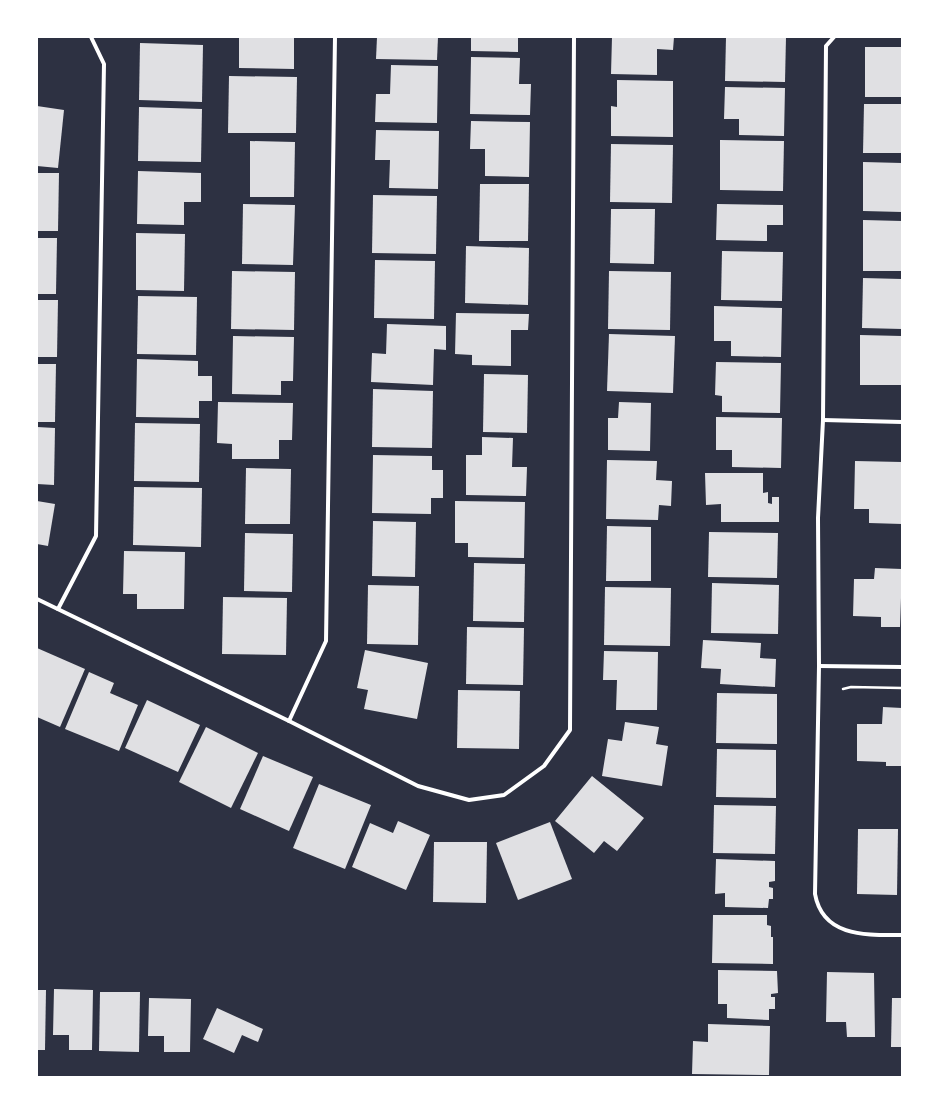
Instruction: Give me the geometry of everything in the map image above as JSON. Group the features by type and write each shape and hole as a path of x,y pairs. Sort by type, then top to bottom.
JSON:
{"street":[{"path":"58,609 96,536 104,64 91,37"},
{"path":"289,721 326,641 335,37"},
{"path":"37,599 289,721 418,786 469,800 504,795 544,766 570,730 574,37"},
{"path":"834,37 826,46 823,420 818,518 819,666 815,894 816,901 826,918 848,932 869,935 902,935"},
{"path":"823,420 902,422"},
{"path":"819,666 902,667"}],"path":[{"path":"843,689 851,687 902,688"}],"building":[{"path":"239,37 294,37 294,69 239,68"},
{"path":"377,37 438,37 437,60 376,59"},
{"path":"471,37 518,37 518,52 471,51"},
{"path":"612,37 674,37 673,50 657,49 657,75 611,74"},
{"path":"726,37 786,37 785,82 725,81"},
{"path":"140,43 203,45 202,102 139,100"},
{"path":"865,47 902,47 902,97 865,97"},
{"path":"471,57 520,58 519,84 531,84 530,115 470,114"},
{"path":"391,65 438,66 437,123 375,122 376,94 390,94"},
{"path":"229,76 297,77 296,133 228,133"},
{"path":"617,80 673,81 673,137 611,136 611,106 617,107"},
{"path":"725,87 785,88 784,136 739,135 739,119 724,119"},
{"path":"864,104 902,104 902,153 863,153"},
{"path":"37,106 64,110 58,168 37,166"},
{"path":"139,107 202,109 201,162 138,161"},
{"path":"471,121 530,122 529,177 485,176 485,149 470,149"},
{"path":"376,130 439,131 438,189 389,188 390,160 375,160"},
{"path":"720,140 784,141 783,191 720,190"},
{"path":"250,141 295,142 294,197 250,197"},
{"path":"611,144 673,145 672,203 610,202"},
{"path":"863,162 902,163 902,212 863,211"},
{"path":"138,171 201,173 201,202 184,202 184,225 137,224"},
{"path":"37,173 59,173 58,231 37,231"},
{"path":"480,184 529,184 528,241 479,241"},
{"path":"373,195 437,196 436,254 372,253"},
{"path":"243,204 295,205 293,265 242,264"},
{"path":"717,204 783,205 783,225 767,225 767,241 716,240"},
{"path":"611,209 655,209 654,264 610,263"},
{"path":"863,220 902,221 902,271 863,271"},
{"path":"136,233 185,234 184,291 136,290"},
{"path":"37,238 57,238 56,294 37,294"},
{"path":"466,246 529,248 528,305 465,303"},
{"path":"722,251 783,252 782,301 721,300"},
{"path":"375,260 435,261 434,319 374,318"},
{"path":"232,271 295,272 294,330 231,329"},
{"path":"609,271 671,272 670,330 608,329"},
{"path":"863,278 902,279 902,329 862,328"},
{"path":"138,296 197,297 196,355 137,354"},
{"path":"37,300 58,300 57,357 37,357"},
{"path":"714,306 782,308 781,357 731,356 731,341 714,341"},
{"path":"456,313 529,314 528,330 511,330 511,366 472,365 472,355 455,354"},
{"path":"387,324 446,326 446,350 434,349 433,385 371,382 372,353 386,354"},
{"path":"609,334 675,336 673,393 607,391"},
{"path":"860,335 902,336 902,385 860,385"},
{"path":"233,336 294,337 293,381 281,381 281,395 232,394"},
{"path":"137,359 198,361 198,376 212,376 212,401 199,401 199,418 136,417"},
{"path":"716,362 781,363 780,413 722,412 722,396 715,395"},
{"path":"37,364 56,364 55,422 37,422"},
{"path":"484,374 528,375 527,433 483,432"},
{"path":"373,389 433,391 432,448 372,447"},
{"path":"218,402 293,403 292,440 279,440 279,459 232,459 232,444 217,443"},
{"path":"619,402 651,403 650,451 608,450 608,418 618,418"},
{"path":"716,417 782,418 781,468 732,467 732,450 716,450"},
{"path":"135,423 200,424 199,482 134,481"},
{"path":"37,427 55,428 54,485 37,484"},
{"path":"482,437 513,438 512,467 527,467 526,496 466,495 466,455 482,455"},
{"path":"373,455 432,456 432,470 443,470 443,498 431,498 431,514 372,513"},
{"path":"607,460 657,461 656,480 672,481 671,506 659,505 658,520 606,519"},
{"path":"855,461 902,462 902,524 869,523 869,509 854,509"},
{"path":"246,468 291,469 290,524 245,524"},
{"path":"705,473 763,473 763,493 768,492 768,503 772,504 772,497 779,497 779,522 721,522 721,504 706,505"},
{"path":"134,487 202,488 201,547 133,545"},
{"path":"37,501 55,504 48,546 37,544"},
{"path":"455,501 525,502 524,558 468,557 468,543 455,543"},
{"path":"373,521 416,522 415,577 372,576"},
{"path":"607,526 651,527 651,581 606,581"},
{"path":"709,532 778,533 777,578 708,577"},
{"path":"245,533 293,534 292,592 244,591"},
{"path":"124,551 185,552 184,609 137,609 137,594 123,594"},
{"path":"474,563 525,564 524,622 473,621"},
{"path":"875,568 902,569 900,627 881,627 881,617 853,616 854,579 874,579"},
{"path":"712,583 779,585 778,634 711,633"},
{"path":"368,585 419,586 418,645 367,644"},
{"path":"605,587 671,588 670,646 604,645"},
{"path":"223,597 287,598 286,655 222,654"},
{"path":"467,627 524,628 523,685 466,684"},
{"path":"703,640 761,643 760,658 776,659 775,687 720,684 721,669 701,668"},
{"path":"37,648 85,669 60,727 37,717"},
{"path":"365,650 428,663 417,719 364,709 368,690 357,688"},
{"path":"604,651 658,652 657,710 616,710 617,680 603,680"},
{"path":"89,672 114,683 110,693 138,705 119,751 65,729"},
{"path":"458,690 520,691 519,749 457,748"},
{"path":"717,693 777,694 777,744 716,743"},
{"path":"147,700 200,725 178,772 125,748"},
{"path":"883,707 902,708 902,766 886,766 886,762 857,761 857,724 882,724"},
{"path":"625,722 659,727 656,744 668,746 662,786 602,776 608,739 622,741"},
{"path":"206,727 258,753 231,808 179,782"},
{"path":"717,749 776,750 776,798 716,797"},
{"path":"263,756 313,777 289,831 240,809"},
{"path":"592,776 644,818 617,851 604,841 594,853 555,821"},
{"path":"319,784 371,805 345,869 293,848"},
{"path":"714,805 776,806 775,854 713,853"},
{"path":"398,821 430,835 406,890 352,867 370,823 393,833"},
{"path":"550,822 572,879 518,900 496,843"},
{"path":"858,829 898,829 897,895 857,894"},
{"path":"434,842 487,842 486,903 433,902"},
{"path":"716,859 775,861 775,881 769,882 769,887 773,888 773,899 769,899 768,908 725,907 725,893 715,894"},
{"path":"713,915 767,915 767,925 771,926 771,937 773,937 773,964 712,963"},
{"path":"718,970 777,971 778,993 771,994 771,997 775,997 775,1009 769,1009 769,1020 727,1018 727,1004 718,1004"},
{"path":"827,972 874,973 875,1037 847,1037 846,1022 826,1022"},
{"path":"54,989 93,990 92,1050 69,1050 69,1035 53,1035"},
{"path":"37,990 46,990 45,1050 37,1050"},
{"path":"100,992 140,992 139,1052 99,1051"},
{"path":"149,998 191,999 190,1052 164,1052 164,1036 148,1036"},
{"path":"892,998 902,998 902,1047 891,1047"},
{"path":"217,1008 263,1029 258,1042 242,1035 234,1053 203,1039"},
{"path":"708,1024 770,1026 769,1075 692,1074 693,1041 708,1042"}]}
